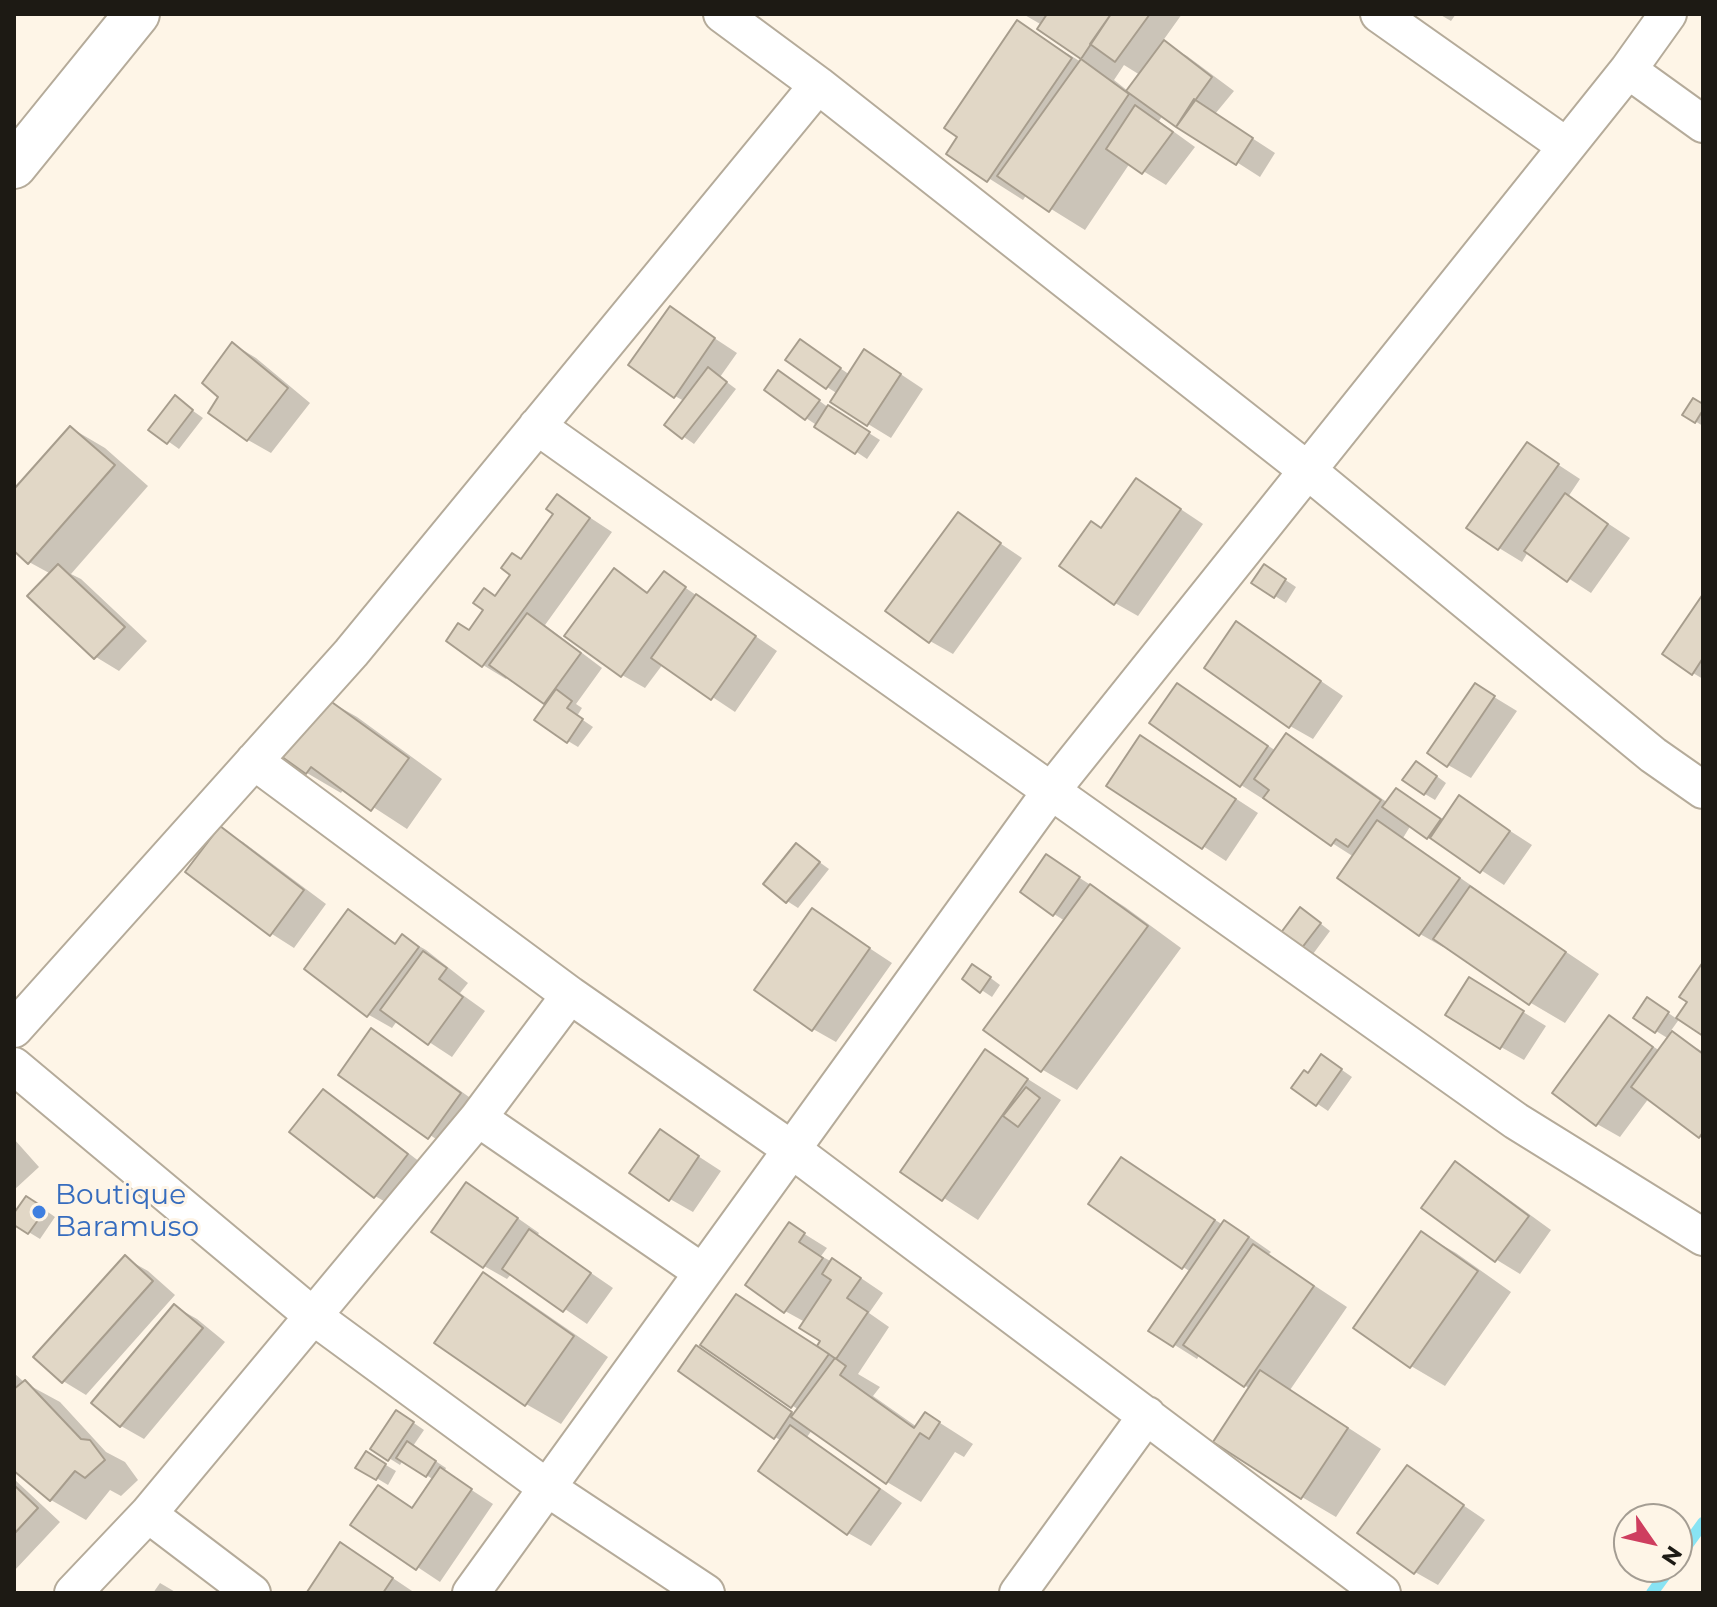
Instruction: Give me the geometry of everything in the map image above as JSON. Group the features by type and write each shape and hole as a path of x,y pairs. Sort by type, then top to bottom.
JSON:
{"street":[{"path":"14,166 137,14"},
{"path":"722,14 818,85 1307,470 1653,755 1703,790"},
{"path":"1379,14 1566,146"},
{"path":"471,1593 1051,791 1628,70 1668,14"},
{"path":"1628,70 1703,124"},
{"path":"14,1029 351,653 818,85"},
{"path":"537,426 1516,1121 1703,1237"},
{"path":"254,761 570,995 791,1149 1382,1593"},
{"path":"73,1593 148,1514 478,1118 570,995"},
{"path":"14,1066 313,1316 546,1487 706,1593"},
{"path":"478,1118 702,1272"},
{"path":"1018,1593 1147,1415"},
{"path":"148,1514 252,1593"}],"building":[{"path":"1047,14 1111,14 1081,59 1037,29"},
{"path":"1111,14 1150,14 1115,62 1090,44"},
{"path":"1017,20 1072,58 987,182 946,154 957,137 944,128"},
{"path":"1164,40 1212,77 1176,127 1126,91"},
{"path":"1081,59 1129,94 1049,212 997,176"},
{"path":"1194,99 1253,138 1236,165 1176,127"},
{"path":"1135,105 1173,132 1142,174 1106,149"},
{"path":"670,306 715,338 674,398 628,365"},
{"path":"800,339 841,368 826,389 785,360"},
{"path":"232,342 288,388 247,441 208,413 218,397 202,383"},
{"path":"864,349 901,374 867,426 830,402"},
{"path":"708,367 727,382 682,439 664,425"},
{"path":"778,370 820,400 805,420 764,390"},
{"path":"175,395 193,410 167,444 148,430"},
{"path":"1693,398 1703,404 1695,423 1682,415"},
{"path":"828,405 870,432 855,454 814,427"},
{"path":"70,426 115,465 28,564 14,551 14,489"},
{"path":"1527,442 1559,464 1498,550 1466,528"},
{"path":"1136,478 1181,509 1114,605 1059,566 1091,521 1101,528"},
{"path":"1565,493 1608,524 1567,582 1524,551"},
{"path":"557,494 590,518 482,667 446,641 458,623 469,630 483,610 473,603 484,588 495,596 510,575 501,568 512,553 521,559 553,514 546,509"},
{"path":"958,512 1001,543 929,643 885,611"},
{"path":"58,564 125,627 94,659 27,596"},
{"path":"1264,564 1286,579 1274,598 1251,583"},
{"path":"614,568 647,593 664,571 686,587 621,677 564,636"},
{"path":"696,594 756,636 711,700 651,658"},
{"path":"1703,594 1703,658 1692,675 1662,654"},
{"path":"527,613 581,653 544,704 489,665"},
{"path":"1236,621 1321,681 1289,728 1204,668"},
{"path":"1177,683 1268,746 1240,787 1149,723"},
{"path":"1475,683 1495,696 1447,767 1427,753"},
{"path":"556,689 572,701 567,708 583,719 567,743 534,720"},
{"path":"322,695 409,758 371,811 311,767 306,774 278,754"},
{"path":"1286,733 1381,800 1348,847 1336,839 1331,846 1263,798 1269,790 1254,779"},
{"path":"1140,735 1236,799 1202,849 1106,786"},
{"path":"1416,761 1437,776 1424,795 1402,780"},
{"path":"1396,788 1441,819 1427,839 1382,807"},
{"path":"1459,795 1510,831 1480,873 1430,838"},
{"path":"1377,820 1460,878 1419,936 1337,878"},
{"path":"220,826 304,890 270,936 185,872"},
{"path":"796,843 820,862 786,903 763,884"},
{"path":"1046,854 1080,877 1053,916 1020,892"},
{"path":"1090,884 1148,926 1041,1072 983,1030"},
{"path":"1470,886 1566,952 1529,1005 1433,939"},
{"path":"1300,907 1321,923 1301,949 1280,934"},
{"path":"812,908 870,948 812,1031 754,990"},
{"path":"348,909 395,944 402,934 419,947 367,1017 304,969"},
{"path":"423,951 447,968 439,979 463,997 428,1045 380,1010"},
{"path":"1703,962 1703,1036 1676,1018 1687,1002 1679,997"},
{"path":"972,964 991,977 980,993 962,979"},
{"path":"1469,977 1524,1011 1500,1049 1445,1015"},
{"path":"1647,997 1669,1012 1655,1033 1633,1018"},
{"path":"1609,1015 1653,1047 1596,1126 1552,1093"},
{"path":"371,1028 461,1093 428,1139 338,1075"},
{"path":"1672,1031 1703,1054 1703,1132 1699,1138 1631,1087"},
{"path":"985,1049 1028,1079 942,1201 900,1172"},
{"path":"1321,1054 1342,1069 1316,1106 1291,1088 1304,1070 1308,1073"},
{"path":"1026,1087 1040,1098 1018,1127 1003,1116"},
{"path":"323,1089 408,1154 374,1198 289,1132"},
{"path":"660,1129 699,1156 669,1201 629,1173"},
{"path":"1121,1157 1215,1220 1182,1269 1088,1204"},
{"path":"1455,1161 1529,1216 1495,1262 1421,1208"},
{"path":"466,1182 518,1218 483,1268 431,1232"},
{"path":"26,1196 46,1209 28,1234 14,1225 14,1213"},
{"path":"1224,1220 1249,1237 1173,1347 1148,1331"},
{"path":"789,1222 805,1233 799,1242 823,1258 784,1313 745,1285"},
{"path":"529,1229 591,1273 563,1312 502,1269"},
{"path":"1421,1231 1478,1271 1410,1368 1353,1328"},
{"path":"1253,1244 1314,1286 1244,1387 1183,1345"},
{"path":"125,1255 153,1281 62,1383 33,1357"},
{"path":"832,1258 861,1278 847,1298 868,1312 836,1359 817,1346 820,1341 799,1328 831,1280 822,1274"},
{"path":"483,1272 574,1336 525,1406 434,1343"},
{"path":"736,1294 829,1354 791,1408 700,1345"},
{"path":"174,1304 203,1328 120,1427 91,1403"},
{"path":"696,1345 792,1412 774,1439 678,1371"},
{"path":"835,1358 846,1366 840,1375 914,1428 925,1412 940,1422 929,1439 920,1433 886,1484 791,1417"},
{"path":"1260,1370 1348,1428 1301,1499 1213,1442"},
{"path":"25,1380 81,1439 90,1440 105,1460 85,1478 75,1471 50,1501 14,1471 14,1389"},
{"path":"396,1410 414,1422 388,1461 370,1449"},
{"path":"790,1425 880,1489 847,1535 758,1471"},
{"path":"407,1441 436,1461 426,1477 396,1458"},
{"path":"366,1451 386,1464 376,1480 355,1468"},
{"path":"1407,1465 1464,1505 1414,1574 1357,1533"},
{"path":"440,1467 472,1489 416,1570 350,1525 378,1485 412,1508"},
{"path":"14,1485 38,1508 14,1534"},
{"path":"340,1542 393,1578 383,1593 307,1592"}],"waterway":[{"path":"1693,1537 1703,1523"},
{"path":"1652,1593 1659,1583"}],"place":[{"name":"Boutique Baramuso","path":"39,1212"}]}
